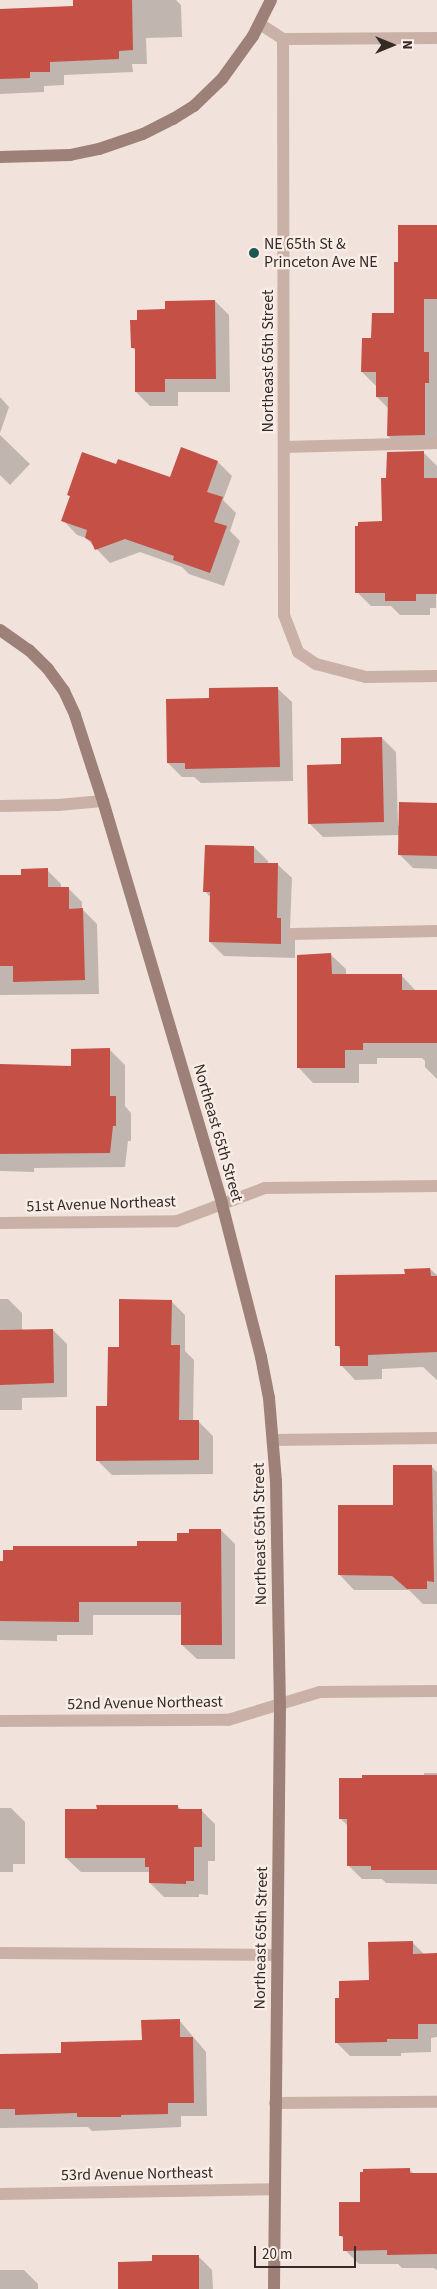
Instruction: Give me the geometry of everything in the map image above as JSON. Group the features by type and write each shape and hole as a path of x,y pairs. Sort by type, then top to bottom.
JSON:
{"main road":[{"path":"0,157 70,156 126,140 173,119 194,106 222,79 243,52 260,24 271,0"},
{"name":"Northeast 65th Street","path":"0,630 29,650 48,669 64,691 76,715 222,1204 261,1357 269,1398 273,1440 280,1705 274,2103 274,2289"}],"street":[{"path":"260,24 282,39 437,38"},
{"name":"Northeast 65th Street","path":"282,39 284,615 298,652 316,664 366,677 437,676"},
{"path":"284,447 437,443"},
{"path":"0,806 58,806 103,801"},
{"path":"292,934 437,931"},
{"name":"51st Avenue Northeast","path":"0,1223 177,1221 265,1188 437,1186"},
{"path":"273,1440 437,1438"},
{"name":"52nd Avenue Northeast","path":"0,1721 228,1720 320,1692 437,1691"},
{"path":"0,1953 277,1955"},
{"path":"274,2103 437,2102"},
{"name":"53rd Avenue Northeast","path":"0,2194 274,2189"}],"building":[{"path":"73,0 132,0 133,50 119,51 119,59 50,62 50,72 30,72 30,78 0,79 0,9 73,6"},
{"path":"398,225 437,225 437,299 424,299 424,352 429,352 429,383 425,383 425,435 387,436 388,397 376,397 376,372 361,372 362,338 371,338 372,313 394,313 394,262 398,262"},
{"path":"215,300 216,379 165,379 165,392 135,392 135,348 131,348 130,320 137,320 137,310 165,309 165,301"},
{"path":"181,447 218,461 207,492 223,497 214,522 227,526 210,573 173,560 174,556 125,539 95,550 91,541 85,538 87,530 61,521 70,496 67,495 82,452 116,464 118,459 170,477"},
{"path":"424,451 424,478 437,478 437,594 416,594 416,601 385,601 385,593 355,593 355,526 358,526 358,522 382,521 381,478 386,478 387,452"},
{"path":"278,687 280,767 185,769 185,763 167,763 166,699 209,698 209,688"},
{"path":"382,737 384,822 308,824 307,765 341,764 341,738"},
{"path":"399,802 437,803 437,856 398,855"},
{"path":"205,845 254,846 254,863 278,863 277,918 281,918 281,944 209,942 210,892 203,892"},
{"path":"48,868 48,887 69,887 69,909 83,908 85,980 13,982 13,966 0,966 0,875 21,875 21,869"},
{"path":"331,953 332,974 402,974 402,990 437,990 437,1043 363,1043 363,1050 345,1050 345,1068 297,1068 297,955"},
{"path":"110,1048 110,1096 116,1096 116,1126 113,1126 110,1153 0,1154 0,1064 71,1066 71,1049"},
{"path":"430,1268 431,1276 437,1276 437,1352 368,1355 368,1366 340,1366 340,1346 335,1346 335,1275 405,1274 404,1269"},
{"path":"119,1299 172,1300 171,1345 180,1345 179,1420 199,1420 199,1460 96,1461 96,1406 107,1406 108,1347 119,1347"},
{"path":"53,1329 54,1383 0,1385 0,1330"},
{"path":"393,1465 432,1465 434,1582 427,1581 427,1589 407,1589 392,1576 338,1575 338,1505 393,1505"},
{"path":"189,1529 221,1529 222,1645 181,1645 181,1602 79,1602 79,1622 0,1621 0,1561 3,1561 3,1550 13,1550 13,1546 137,1546 137,1541 177,1541 177,1533 189,1533"},
{"path":"362,1775 437,1775 437,1870 371,1870 371,1866 347,1866 347,1819 339,1819 339,1778 362,1778"},
{"path":"96,1805 178,1805 178,1809 202,1809 202,1847 194,1847 194,1881 186,1881 186,1884 149,1883 149,1867 145,1867 145,1858 65,1858 65,1809 97,1809"},
{"path":"413,1941 413,1954 437,1953 437,2024 418,2024 418,2039 387,2039 387,2042 335,2043 335,1998 339,1998 339,1981 369,1980 368,1942"},
{"path":"180,2019 180,2037 193,2037 194,2103 168,2103 168,2114 121,2115 121,2117 77,2117 77,2113 15,2115 15,2109 0,2109 0,2054 61,2053 61,2042 142,2040 141,2020"},
{"path":"410,2168 410,2173 437,2173 437,2254 387,2255 387,2250 343,2251 343,2236 339,2236 339,2202 360,2202 360,2172 363,2172 363,2169"},
{"path":"152,2255 199,2255 199,2289 118,2289 118,2262 152,2261"}],"place":[{"name":"NE 65th St & Princeton Ave NE","path":"254,253"}]}
